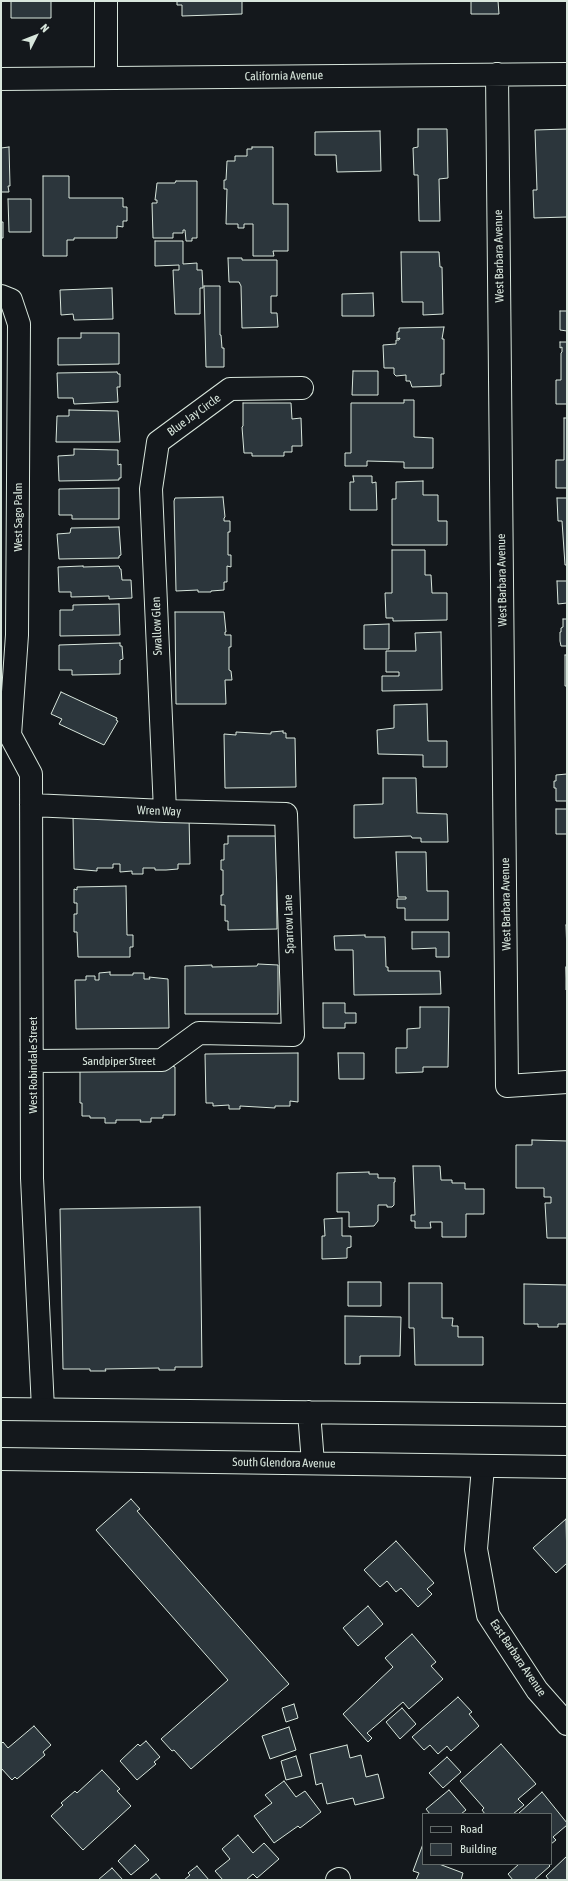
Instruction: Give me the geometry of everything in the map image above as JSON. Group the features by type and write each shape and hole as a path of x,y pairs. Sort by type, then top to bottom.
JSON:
{"street":[{"path":"106,1 106,78"},
{"name":"West Barbara Avenue","path":"497,74 508,1086 567,1082"},
{"name":"California Avenue","path":"1,79 567,74"},
{"name":"West Sago Palm","path":"5,735 19,324 6,298"},
{"name":"Blue Jay Circle","path":"158,442 230,389 302,388"},
{"name":"Swallow Glen","path":"158,442 151,489 165,811"},
{"name":"West Robindale Street","path":"5,735 31,774 34,1229 43,1409"},
{"name":"Wren Way","path":"31,805 165,811 286,814"},
{"name":"Sparrow Lane","path":"286,814 292,1035"},
{"name":"Sandpiper Street","path":"33,1061 162,1060 199,1033 292,1035"},
{"path":"1,1410 43,1409 567,1415"},
{"path":"309,1412 312,1463"},
{"name":"South Glendora Avenue","path":"1,1459 567,1467"},
{"name":"East Barbara Avenue","path":"483,1467 476,1549 488,1615 537,1690 567,1724"}],"building":[{"path":"11,1 51,1 51,18 11,18"},
{"path":"177,1 242,1 242,14 182,16 182,5 177,5"},
{"path":"471,1 498,1 499,14 471,14"},
{"path":"418,129 447,129 448,178 439,179 440,221 419,221 418,175 414,175 413,148 418,147"},
{"path":"567,129 567,217 534,218 533,190 537,190 535,130"},
{"path":"380,131 381,171 337,172 336,155 315,155 315,132"},
{"path":"9,147 9,192 1,192 1,148"},
{"path":"252,147 273,147 273,204 288,204 288,251 273,251 274,256 253,256 253,224 244,224 244,228 238,228 238,224 226,224 227,189 224,189 224,180 226,180 227,161 235,161 235,156 247,156 247,149 252,149"},
{"path":"43,176 69,176 69,198 123,198 123,207 127,207 127,221 123,221 123,227 117,226 117,238 74,238 74,240 67,240 67,256 43,256"},
{"path":"176,181 197,181 197,238 192,238 192,241 186,241 185,230 183,230 183,233 173,233 173,238 153,238 152,203 157,203 157,200 155,200 157,183 175,183"},
{"path":"8,199 31,199 31,232 9,232"},
{"path":"1,222 3,222 3,238 1,238"},
{"path":"155,241 183,241 183,264 197,263 197,270 202,270 203,288 200,288 200,314 175,314 173,270 179,270 179,265 155,266"},
{"path":"401,252 439,252 440,267 442,267 443,314 423,315 423,302 402,302"},
{"path":"228,258 242,258 242,260 277,260 277,296 271,296 271,313 277,313 278,327 242,328 241,286 239,282 229,282"},
{"path":"204,286 220,286 220,335 222,348 224,348 224,367 206,367"},
{"path":"112,288 113,319 74,320 73,314 61,315 60,290"},
{"path":"373,293 374,316 342,316 342,294"},
{"path":"560,311 567,311 567,331 560,330"},
{"path":"444,327 442,339 444,339 444,374 441,374 441,386 412,387 410,381 406,381 406,375 396,376 394,374 394,368 384,368 383,345 396,344 396,340 399,340 400,338 397,339 397,332 399,332 399,328"},
{"path":"81,333 119,333 119,364 58,365 58,338 81,338"},
{"path":"560,342 567,342 567,404 556,404 556,380 561,380 562,347 560,348"},
{"path":"353,371 378,371 378,395 352,395"},
{"path":"117,372 120,374 120,387 117,387 118,402 74,404 73,398 58,398 57,373"},
{"path":"404,400 414,400 414,437 433,438 433,468 404,468 404,462 367,461 367,466 345,466 345,453 351,453 351,403 404,403"},
{"path":"243,403 291,403 292,419 301,418 302,446 292,446 292,452 284,452 284,456 252,456 252,453 244,453 242,427"},
{"path":"69,410 118,411 120,442 56,442 57,416 69,416"},
{"path":"564,418 567,418 567,488 556,488 556,460 564,460"},
{"path":"74,449 118,450 118,465 121,464 121,478 119,478 119,480 59,481 58,456 74,455"},
{"path":"353,476 372,476 372,483 376,482 377,510 350,510 350,482 354,482"},
{"path":"423,481 423,495 438,495 438,521 447,521 447,545 392,545 392,499 396,499 396,482"},
{"path":"119,488 119,519 72,519 72,515 59,515 59,489"},
{"path":"223,497 224,521 230,521 230,532 228,532 228,555 231,555 231,567 227,566 227,582 224,582 224,590 211,592 198,592 198,590 176,591 175,498"},
{"path":"557,498 567,498 567,565 565,565 562,521 558,521"},
{"path":"119,527 121,555 119,558 59,559 57,534 70,533 71,528"},
{"path":"392,550 425,550 425,575 431,575 432,593 447,593 447,620 393,621 393,618 386,618 385,593 392,593"},
{"path":"119,566 121,569 122,580 131,580 132,598 109,599 109,596 71,597 71,592 59,592 58,567"},
{"path":"557,581 567,581 567,603 558,604"},
{"path":"119,604 120,635 60,636 60,610 73,610 73,605"},
{"path":"175,612 224,612 225,635 231,635 231,647 229,647 229,670 231,671 232,680 225,680 226,704 176,704"},
{"path":"563,619 567,619 567,646 561,646 560,641 560,632 561,628 563,627"},
{"path":"389,624 389,649 364,649 364,625"},
{"path":"441,632 442,690 382,691 382,676 399,676 399,672 386,672 386,651 416,651 415,633"},
{"path":"120,643 120,646 122,646 123,659 120,660 120,674 72,675 72,670 59,670 59,645"},
{"path":"565,655 567,655 567,686 565,686"},
{"path":"61,692 117,718 116,720 118,721 104,745 59,724 62,719 51,714"},
{"path":"427,704 428,741 447,741 447,767 423,767 423,755 378,754 377,730 394,728 394,705"},
{"path":"283,731 283,733 286,733 286,738 295,738 296,787 225,788 224,734 236,735 236,732 271,734 271,732"},
{"path":"567,774 567,801 556,801 556,788 554,788 554,781 556,781 556,775"},
{"path":"383,778 416,778 417,813 447,814 448,842 421,842 421,838 412,838 411,836 354,838 354,805 383,804"},
{"path":"556,809 567,809 567,834 556,834"},
{"path":"189,815 190,864 178,864 178,869 155,870 155,868 143,868 143,874 132,874 132,871 120,872 120,864 113,864 113,868 97,868 97,871 74,869 73,816"},
{"path":"228,836 276,836 277,929 228,930 228,921 225,921 225,905 221,905 221,895 223,895 223,870 221,870 221,860 224,860 224,844 228,844"},
{"path":"396,852 426,852 427,891 448,891 448,920 405,920 405,908 397,908 397,899 406,899 406,897 398,897"},
{"path":"126,886 127,935 133,935 133,947 130,947 130,957 78,957 77,932 74,932 74,914 77,914 77,903 74,903 74,889 77,890 77,887"},
{"path":"566,925 567,925 567,953"},
{"path":"412,932 449,932 449,957 436,957 436,948 412,949"},
{"path":"365,935 365,937 385,937 386,967 388,967 388,971 440,971 441,994 354,995 353,950 335,950 334,936"},
{"path":"258,964 278,965 278,1014 185,1014 185,966 257,966"},
{"path":"566,967 567,990 566,990"},
{"path":"110,972 110,975 133,975 133,973 144,973 144,979 150,979 149,977 168,979 169,1028 76,1029 75,980 86,980 86,976 95,976 95,980 99,980 99,973"},
{"path":"323,1003 345,1003 345,1013 356,1013 356,1023 345,1023 345,1028 323,1028"},
{"path":"420,1007 449,1007 448,1067 423,1067 423,1072 396,1073 396,1048 407,1048 407,1029 420,1028"},
{"path":"298,1053 298,1102 290,1101 290,1106 275,1106 275,1108 240,1106 240,1109 229,1109 229,1105 213,1106 213,1103 206,1103 205,1054"},
{"path":"338,1053 364,1053 364,1079 339,1079"},
{"path":"175,1067 175,1115 163,1115 163,1118 151,1118 151,1122 140,1122 141,1120 116,1120 116,1123 105,1123 105,1118 90,1118 90,1116 82,1116 82,1103 80,1103 80,1069"},
{"path":"532,1140 567,1141 567,1238 547,1238 545,1203 551,1203 551,1197 544,1197 544,1188 516,1188 516,1145 532,1145"},
{"path":"413,1166 440,1166 441,1180 452,1180 452,1183 465,1183 465,1189 484,1189 484,1214 466,1214 466,1237 442,1237 442,1222 430,1222 431,1228 415,1228 415,1221 411,1221 411,1215 415,1215"},
{"path":"369,1172 369,1174 378,1174 378,1178 395,1178 394,1205 392,1207 387,1207 387,1205 378,1205 378,1221 374,1226 349,1227 349,1212 337,1212 337,1173"},
{"path":"200,1207 202,1367 175,1367 175,1370 159,1370 159,1368 105,1369 106,1371 90,1371 90,1369 63,1369 60,1209"},
{"path":"342,1218 342,1236 351,1236 351,1247 347,1248 347,1258 322,1259 322,1236 325,1236 324,1219"},
{"path":"348,1282 381,1282 381,1306 348,1306"},
{"path":"409,1283 442,1283 442,1318 453,1318 452,1326 458,1326 458,1337 483,1337 483,1365 415,1365 414,1328 409,1328"},
{"path":"524,1284 567,1285 567,1324 558,1324 558,1327 538,1327 538,1324 524,1324"},
{"path":"345,1316 401,1317 400,1356 360,1356 360,1364 345,1364"},
{"path":"131,1499 140,1509 137,1511 289,1684 191,1769 174,1750 172,1751 161,1739 228,1680 96,1530"},
{"path":"566,1519 567,1563 556,1573 533,1548"},
{"path":"396,1541 434,1583 427,1589 432,1594 418,1607 401,1588 396,1592 387,1581 380,1587 364,1570"},
{"path":"368,1606 383,1624 358,1646 343,1628"},
{"path":"412,1634 436,1662 431,1666 443,1679 409,1709 403,1702 367,1733 372,1738 368,1742 343,1714 393,1667 385,1658"},
{"path":"458,1697 472,1712 469,1714 479,1726 451,1751 447,1746 438,1754 430,1745 424,1750 412,1737"},
{"path":"294,1704 298,1718 286,1722 282,1708"},
{"path":"402,1708 416,1724 400,1739 386,1722"},
{"path":"34,1726 51,1745 43,1752 45,1755 17,1779 15,1777 12,1780 1,1768 1,1744 3,1742 8,1748"},
{"path":"289,1727 296,1750 270,1759 262,1736"},
{"path":"146,1741 160,1757 154,1762 156,1764 137,1780 120,1761 138,1744 140,1746"},
{"path":"501,1744 536,1784 518,1799 524,1805 514,1813 484,1813 482,1810 484,1808 460,1781"},
{"path":"347,1745 350,1758 361,1755 366,1777 378,1774 384,1798 355,1805 353,1798 327,1804 322,1783 316,1785 310,1754"},
{"path":"296,1756 302,1776 286,1780 281,1761"},
{"path":"447,1757 461,1772 443,1788 429,1773"},
{"path":"102,1770 120,1789 117,1791 131,1806 83,1850 51,1816 63,1805 61,1803 75,1791 77,1793"},
{"path":"284,1781 296,1797 305,1791 321,1812 300,1828 298,1826 274,1843 254,1816 272,1803 265,1795"},
{"path":"449,1790 466,1810 462,1813 429,1813 426,1809"},
{"path":"542,1792 567,1823 567,1825 553,1837 556,1840 552,1843 552,1813 519,1813"},
{"path":"238,1835 253,1853 264,1843 279,1859 257,1878 253,1874 246,1880 223,1880 215,1871 230,1859 222,1849"},
{"path":"135,1845 149,1860 131,1875 118,1861"},
{"path":"422,1847 422,1865 442,1865 463,1873 461,1880 416,1880 419,1873 413,1871"},
{"path":"567,1856 567,1880 549,1880 546,1876"},
{"path":"518,1865 550,1866 534,1880 513,1880 508,1874"},
{"path":"197,1866 209,1880 184,1880 190,1875 188,1873"},
{"path":"112,1868 123,1880 98,1880"},
{"path":"156,1874 161,1880 149,1880"}]}
